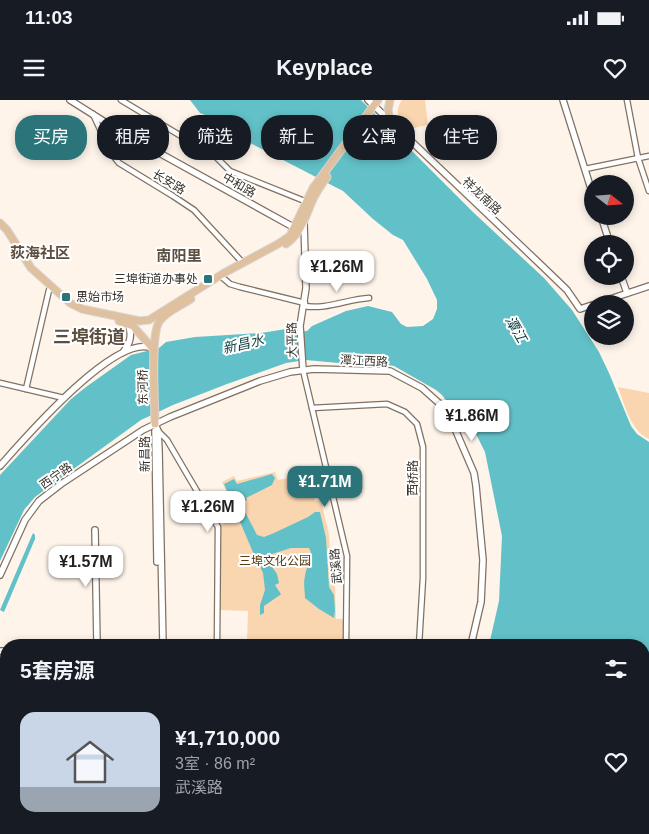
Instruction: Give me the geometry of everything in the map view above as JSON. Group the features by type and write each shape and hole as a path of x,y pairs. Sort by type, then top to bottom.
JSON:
{"main road":[{"path":"0,222 30,268 70,303 82,309 146,320 155,317 216,278 285,240 295,228 321,181 374,105 383,100"},
{"path":"389,115 390,100"},
{"name":"东河桥","path":"157,428 153,349 156,330 162,318 224,278 287,244 296,235 304,220 309,202"},
{"path":"0,228 28,271 68,306 77,311 128,323 142,335 153,349"},
{"path":"142,335 140,328 146,320"}],"street":[{"name":"中和路","path":"70,100 116,129 295,228"},
{"path":"121,100 211,154 230,171 309,202"},
{"path":"563,100 587,175"},
{"path":"628,100 638,158 649,191"},
{"name":"祥龙南路","path":"374,105 383,115"},
{"name":"长安路","path":"93,114 111,154 119,163 187,205 206,222 243,263"},
{"name":"祥龙南路","path":"415,146 547,270 567,290 580,309 584,308"},
{"path":"585,169 649,156"},
{"name":"大平路","path":"303,370 300,326 306,282 304,220"},
{"path":"224,278 230,284 320,307 350,300 370,298"},
{"path":"624,285 626,293"},
{"path":"620,295 649,286"},
{"path":"26,389 49,290"},
{"path":"123,352 130,339 131,332 128,323"},
{"path":"0,466 80,383 123,352 141,345 153,349"},
{"name":"武溪路","path":"303,370 347,556 346,639"},
{"name":"潭江西路","path":"157,428 260,381 303,370 392,371 430,394 447,412 473,470 476,486 483,560 481,594 472,639"},
{"path":"0,383 64,398"},
{"name":"西桥路","path":"312,408 386,404 405,412 417,424 423,447 423,578 418,639"},
{"path":"157,428 167,440 218,527 217,639"},
{"name":"西宁路","path":"0,575 25,520 39,501 61,484 143,430 157,428"},
{"name":"新昌路","path":"157,428 154,444 161,639"},
{"path":"95,530 97,639"}],"green space":[{"path":"402,100 425,100 427,115 425,115 425,126 415,128 415,115 398,115 399,105"},
{"path":"618,387 649,393 649,439 637,430 626,409"},
{"name":"三埠文化公园","path":"275,472 278,480 298,476 301,487 311,485 315,501 321,500 329,535 332,586 335,586 336,619 344,619 344,639 247,639 248,611 219,610 221,525 238,516 222,482 234,476 237,481"}],"water":[{"path":"190,100 361,100 376,115 343,115 343,160 415,160 415,154 474,213 544,278 572,310 584,329 584,345 594,345 599,352 631,426 637,434 649,442 649,639 490,639 499,601 502,536 485,452 468,418 454,411 436,390 394,366 377,363 349,364 306,360 286,363 173,405 141,420 35,497 24,510 0,561 0,475 71,399 131,355 159,348 166,342 195,337 261,333 286,329 294,332 307,331 312,326 346,311 368,306 392,312 401,324 407,327 423,326 433,319 437,309 437,300 427,279 403,240 393,235 373,219 343,191 283,160 333,160 333,115 261,115 261,149 251,144 251,115 205,115 200,113"},
{"path":"272,474 275,478 272,485 246,498 247,500 242,503 242,506 257,535 264,537 315,512 320,512 326,538 329,587 334,595 334,618 305,598 304,579 311,555 309,548 291,548 266,556 277,574 279,583 275,585 281,594 264,606 264,613 260,615 260,605 265,590 263,573 224,484 234,479 237,484"},
{"path":"33,533 35,539 4,612 0,610"}],"place":[{"name":"三埠街道办事处","path":"208,279"},
{"name":"思始市场","path":"66,297"}],"district":[{"name":"荻海社区","path":"40,253"},
{"name":"南阳里","path":"179,256"},
{"name":"三埠街道","path":"89,337"}],"water label":[{"name":"潭江","path":"516,329"},
{"name":"新昌水","path":"243,344"}]}
